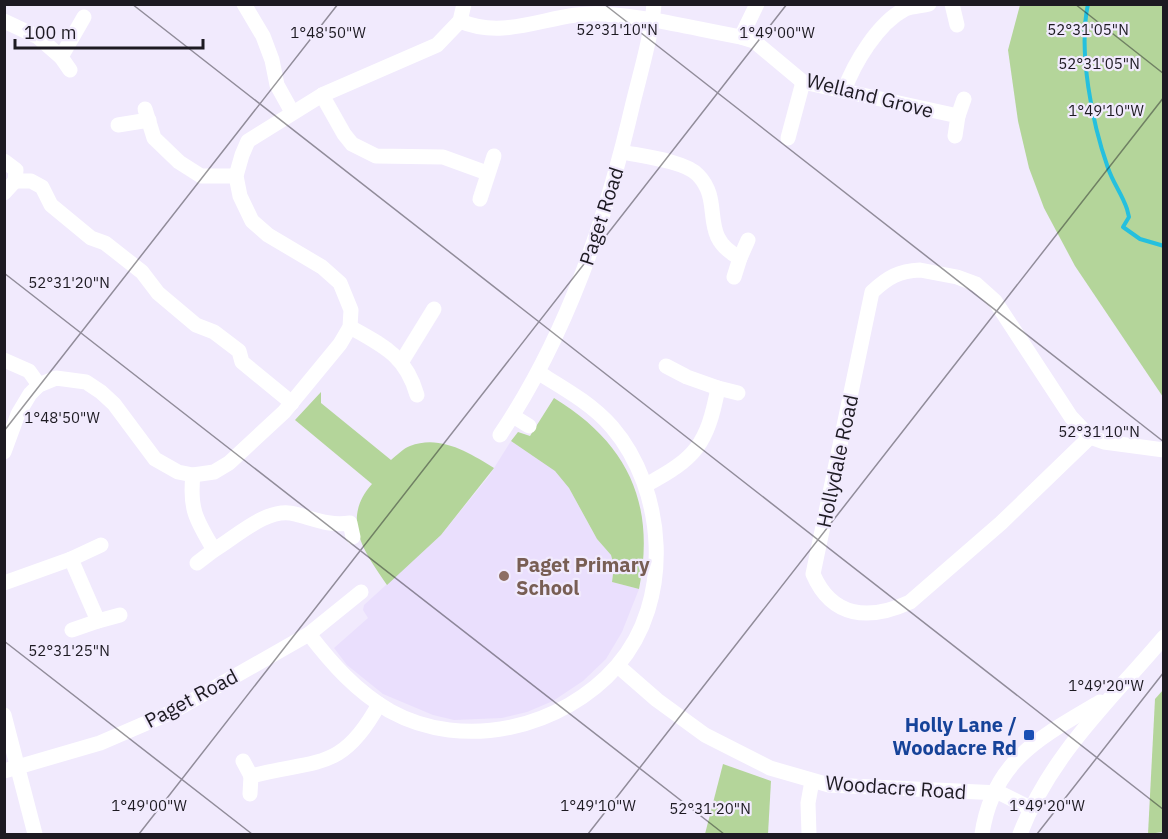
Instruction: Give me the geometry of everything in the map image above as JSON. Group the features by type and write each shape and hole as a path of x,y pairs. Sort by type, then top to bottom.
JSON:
{"street":[{"path":"417,395 411,374 402,361 351,322 340,283 322,267 268,235 252,221 240,196 236,176 248,141 322,95 437,45 448,37 460,21 464,4"},
{"name":"Paget Road","path":"500,435 539,373 584,271 622,152 654,4"},
{"path":"741,37 757,4"},
{"path":"844,91 852,69 893,16 908,8 928,4"},
{"path":"952,4 957,25"},
{"path":"248,10 272,60 277,85 292,112"},
{"name":"Welland Grove","path":"460,21 477,27 507,30 560,16 604,14 741,37 754,41 803,82 958,116"},
{"path":"61,57 84,17"},
{"path":"4,21 38,37 61,57 70,70"},
{"path":"788,138 803,82"},
{"path":"322,95 352,144 376,156 443,157 487,172"},
{"name":"Welland Grove","path":"955,136 958,116 964,99"},
{"path":"118,125 147,114 154,138 178,162 201,176 236,176"},
{"path":"622,152 684,166 697,174 709,192 716,237 724,250 740,258"},
{"path":"480,199 494,156"},
{"path":"4,161 16,170 15,180 4,193"},
{"path":"15,180 31,181 42,187 51,206 91,238 105,243 142,272 158,292 196,325 214,332 238,351 242,362 292,403"},
{"path":"734,277 748,240"},
{"name":"Hollydale Road","path":"920,270 957,277 976,284 995,301 1071,417 1090,437 1000,523 910,602 893,610 876,614 855,611 829,602 820,590 813,574 872,292 891,275 920,270"},
{"path":"402,361 434,309"},
{"path":"4,452 18,414 39,385 56,378 86,382 114,404 155,459 178,472 193,475 214,472 229,463 292,403 340,344 351,322"},
{"path":"4,360 29,371 39,385"},
{"path":"666,366 687,377 738,393"},
{"path":"309,634 345,677 379,704 408,718 451,730 504,730 558,711 591,690 618,666 646,612 658,563 655,522 646,485 635,461 611,426 596,411 539,373"},
{"path":"646,485 678,468 698,447 712,419 718,388"},
{"path":"513,416 529,426"},
{"path":"1090,437 1104,442 1164,450"},
{"path":"193,475 192,507 196,520 214,550"},
{"path":"197,563 214,550 278,513 292,513 321,523 352,524"},
{"path":"5,582 71,559 101,545"},
{"path":"71,559 98,621"},
{"name":"Paget Road","path":"12,769 100,743 172,712 309,634 361,592"},
{"path":"72,630 120,615"},
{"path":"1020,834 1030,808 1062,756 1108,698 1164,637"},
{"name":"Woodacre Road","path":"618,666 657,700 717,743 770,768 830,785 1000,793 1030,808"},
{"path":"982,834 993,793 1009,766 1030,745 1108,698"},
{"path":"251,776 315,765 338,755 354,742 379,704"},
{"path":"4,715 12,769 35,834"},
{"path":"243,761 251,776 250,794"},
{"path":"809,834 808,804 812,780"}],"shaded area":[{"name":"Paget Primary School","path":"511,441 556,471 569,488 597,539 611,555 614,566 612,582 639,589 622,632 606,659 583,681 553,701 527,712 502,718 454,720 433,715 383,694 347,665 334,648 368,618 363,610 364,605 441,535 489,476"}],"green space":[{"path":"1020,5 1163,5 1163,397 1075,266 1044,208 1029,168 1018,121 1008,50"},
{"path":"321,392 321,403 391,460 408,447 432,442 465,451 494,468 441,535 387,585 364,548 357,523 358,510 363,497 372,484 295,420"},
{"path":"554,398 580,416 601,435 618,456 631,478 639,503 643,530 643,558 639,589 612,582 614,566 611,555 597,539 569,488 555,471 511,441 518,432 530,436"},
{"path":"1163,690 1163,832 1148,834 1155,699"},
{"path":"723,764 771,781 768,834 705,834"}],"waterway":[{"path":"1088,4 1085,23 1088,87 1102,150 1129,217 1123,227 1140,239 1164,246"}],"place":[{"name":"Paget Primary School","path":"504,576"},
{"name":"Holly Lane / Woodacre Rd","path":"1029,735"}]}
